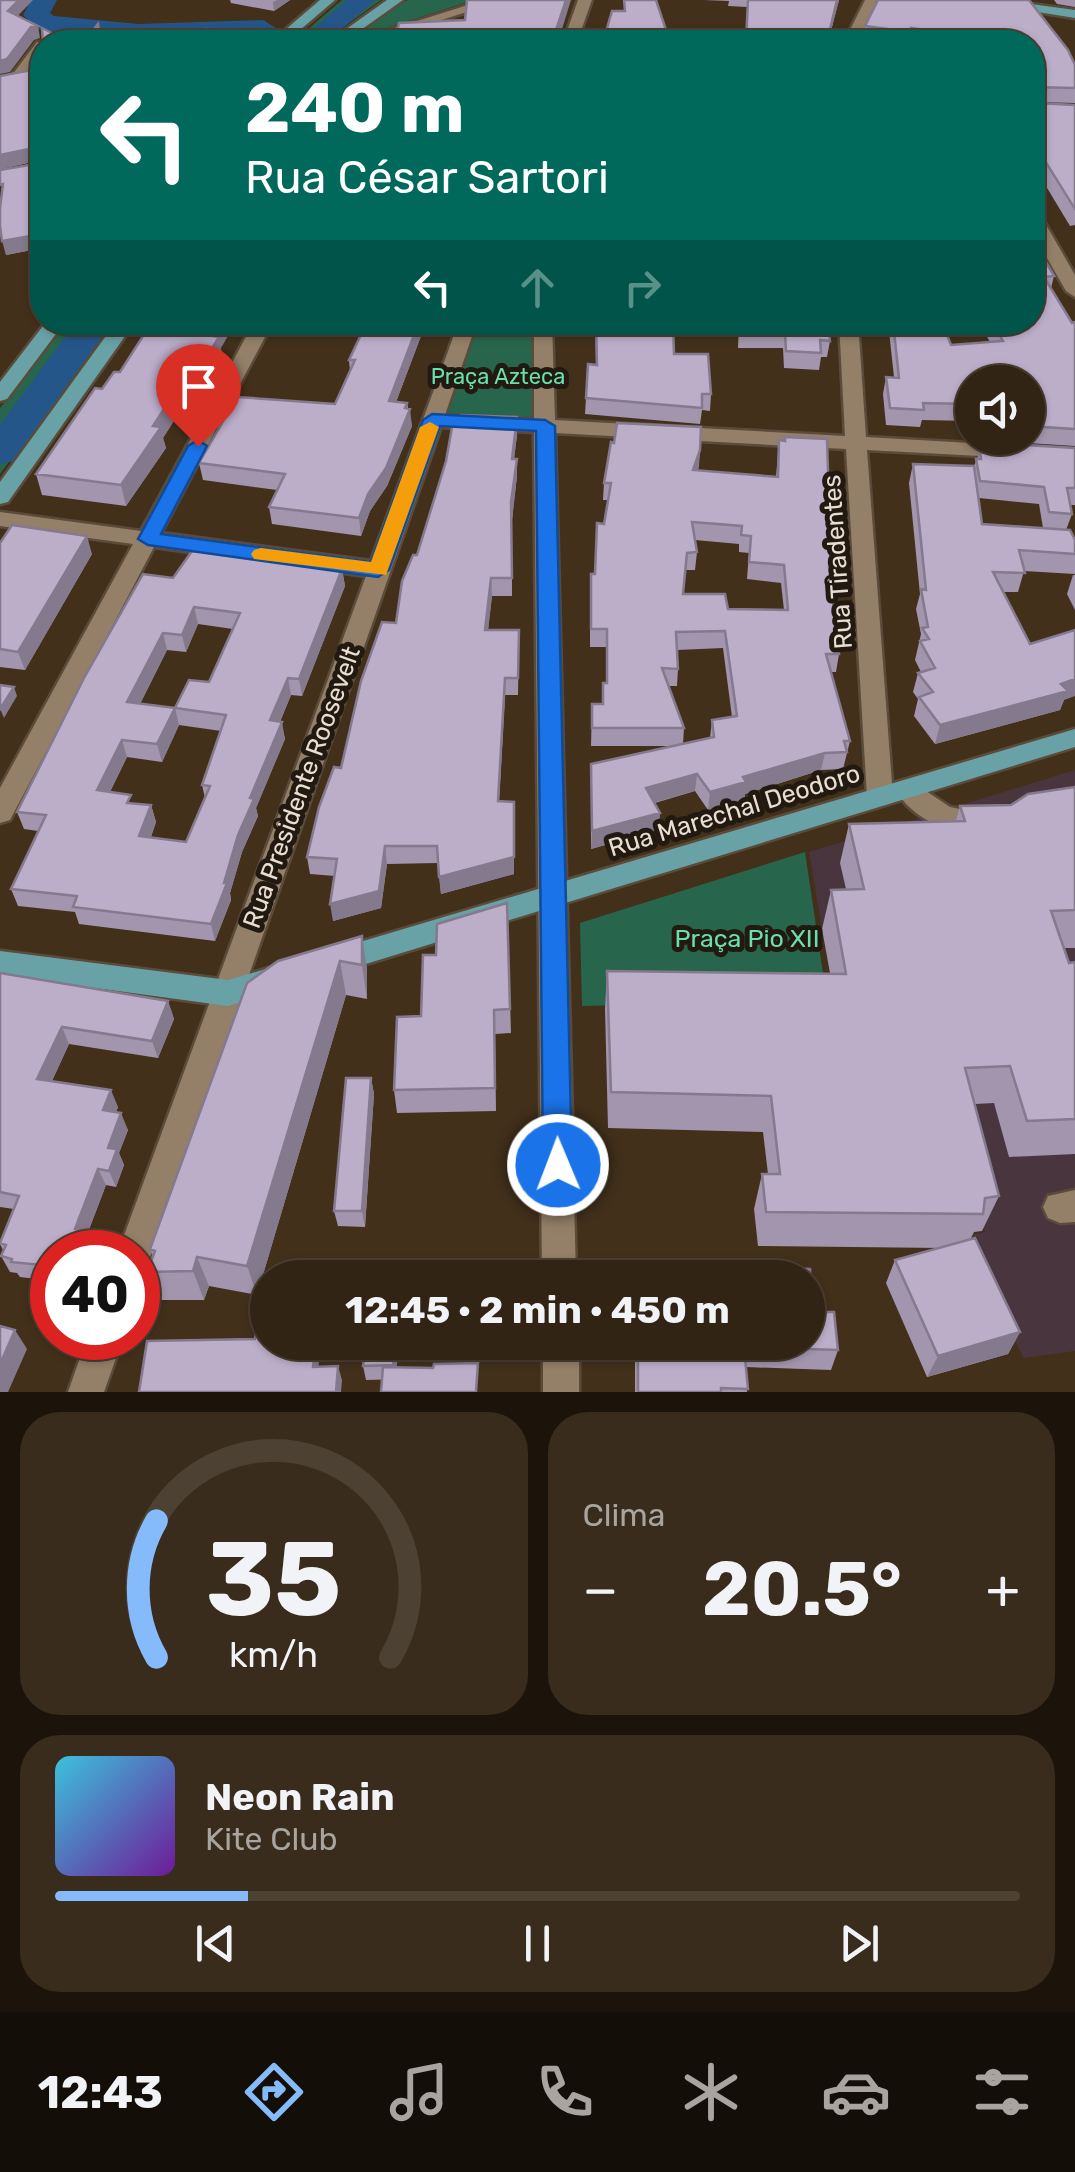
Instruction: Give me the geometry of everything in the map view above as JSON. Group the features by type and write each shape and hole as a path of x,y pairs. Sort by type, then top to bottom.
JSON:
{"main road":[{"path":"292,30 328,0"},
{"path":"352,30 396,0"},
{"path":"970,0 1075,14"},
{"path":"0,395 46,335"},
{"path":"0,497 117,335"},
{"name":"Rua Marechal Deodoro","path":"0,963 228,993 1075,738"}],"street":[{"path":"574,30 583,6 594,0"},
{"path":"857,30 872,0"},
{"path":"398,30 495,2"},
{"path":"1032,8 1042,22"},
{"path":"8,80 30,57"},
{"path":"1045,238 1075,291"},
{"path":"1050,246 1075,242"},
{"path":"0,813 257,335"},
{"name":"Rua Presidente Roosevelt","path":"143,1230 464,335"},
{"path":"543,335 560,1260"},
{"name":"Rua Tiradentes","path":"849,335 856,443 894,793"},
{"path":"432,420 1075,455"},
{"path":"0,519 378,570"},
{"path":"894,793 952,823 1000,820"},
{"path":"86,1392 97,1360"},
{"path":"561,1360 562,1392"}],"shaded area":[{"path":"1075,770 1075,1351 1024,1358 971,1261 970,1235 985,1232 945,1076 835,1004 809,852"}],"green space":[{"path":"342,0 381,0 339,30 307,30"},
{"path":"408,0 474,0 380,30 364,30 388,10"},
{"path":"57,335 103,335 0,474 0,408"},
{"name":"Praça Azteca","path":"464,335 543,335 545,426 432,420"},
{"name":"Praça Pio XII","path":"805,852 827,1000 582,1006 580,923"}],"building":[{"path":"0,0 19,0 8,11 38,26 31,27 7,59 0,61"},
{"path":"467,0 566,0 556,30 397,30 399,23 465,20"},
{"path":"624,0 656,0 666,30 606,30 612,11 625,11"},
{"path":"748,0 837,0 830,30 747,30"},
{"path":"878,0 1029,0 1068,50 1075,65 1075,88 1045,87 1045,30 895,30 865,26"},
{"path":"30,70 30,149 0,155 0,76"},
{"path":"1045,103 1075,105 1075,209 1045,161"},
{"path":"30,165 30,236 2,241 0,170"},
{"path":"1045,260 1054,276 1045,277"},
{"path":"1045,279 1072,323 1075,322 1075,429 1045,427 1045,365 955,365 955,404 923,403 924,410 890,408 886,377 899,378 894,335 947,335 951,345 1003,341 1000,335 1045,335"},
{"path":"144,335 219,337 206,358 197,357 153,426 161,427 121,485 36,474 95,388 102,389 114,372 120,372"},
{"path":"361,335 414,335 389,401 407,403 405,408 410,409 386,468 368,494 359,518 269,507 285,474 199,463 237,397 335,404 355,360 349,360"},
{"path":"596,335 673,335 674,354 708,354 711,394 702,394 702,408 586,398 588,364 597,365"},
{"path":"785,335 829,335 830,341 820,340 821,353 786,351"},
{"path":"461,415 517,417 512,459 517,459 511,502 512,578 491,578 485,630 519,630 518,678 505,678 498,801 514,802 514,857 439,877 437,846 385,846 379,891 330,904 337,859 307,857 319,807 334,767 341,768 361,681 382,622 396,623 402,581 413,555 417,555 446,461 453,422 460,423"},
{"path":"617,423 701,427 700,450 693,470 778,477 779,440 827,439 829,502 842,505 844,551 837,551 837,566 829,567 839,654 826,654 850,741 844,741 847,752 825,753 743,777 746,782 710,792 697,774 646,788 660,813 592,831 591,764 714,737 712,720 737,716 725,631 676,632 678,669 662,668 684,728 592,728 592,704 603,704 603,683 607,683 607,629 591,629 591,574 595,574 597,523 604,524 611,483 604,483 611,442 614,443","holes":["692,522 742,526 741,535 751,536 749,562 784,565 788,610 728,609 725,594 683,594 687,553 697,552"]},
{"path":"1045,446 1075,448 1075,488 1067,488 1072,514 1049,512 1044,487 980,481 976,459 981,459 980,455 1045,455"},
{"path":"913,464 974,466 982,524 1070,530 1075,554 1019,550 1025,573 993,572 1030,644 1075,630 1075,679 1061,684 1068,691 940,725 919,697 933,692 918,673 935,668 920,641 929,639 922,628 928,627 921,589 926,590"},
{"path":"12,525 87,536 18,652 0,649 0,543"},
{"path":"192,551 270,557 342,569 299,679 288,678 270,720 282,722 250,798 254,799 238,835 227,883 211,924 73,907 77,896 11,889 46,815 17,812 84,678 143,574 173,578","holes":["194,607 240,613 209,682 189,680 175,708 127,702 163,633 182,635","175,708 226,715 202,785 210,786 186,842 139,836 151,805 127,803 131,795 97,790 122,740 157,744"]},
{"path":"0,685 14,687 0,709"},
{"path":"1075,787 1075,910 1051,911 1069,963 1075,962 1075,1119 1027,1121 1010,1066 965,1068 999,1196 985,1198 983,1214 766,1212 762,1174 780,1174 771,1096 611,1092 607,971 846,974 831,890 864,889 849,824 965,821 960,806 1011,805 1028,794"},
{"path":"507,903 510,1009 494,1010 495,1088 394,1090 397,1017 421,1016 423,955 436,955 437,924"},
{"path":"362,936 362,965 340,961 247,1266 197,1257 193,1271 160,1272 160,1230 157,1230 247,983 278,961"},
{"path":"0,973 168,1001 152,1041 62,1027 37,1079 111,1090 103,1110 121,1113 108,1148 117,1149 109,1171 98,1169 75,1229 79,1230 30,1230 30,1264 11,1262 12,1259 1,1256 6,1245 0,1243 19,1196 0,1192"},
{"path":"346,1078 371,1078 362,1211 334,1211"},
{"path":"975,1238 1020,1332 938,1356 895,1260"},
{"path":"825,1312 834,1312 838,1350 825,1350"},
{"path":"0,1326 15,1330 0,1364"},
{"path":"250,1339 250,1360 314,1360 313,1367 338,1366 336,1392 139,1392 144,1360 160,1360 160,1341"},
{"path":"364,1360 394,1360 393,1365 363,1366"},
{"path":"638,1360 745,1360 748,1389 638,1392"},
{"path":"478,1363 476,1392 381,1392 383,1367 433,1368 434,1364"}],"waterway":[{"path":"44,0 36,15 47,23 118,30"},
{"path":"325,30 363,0"},
{"path":"200,30 263,28"},
{"path":"0,452 86,335"}],"slow traffic":[{"path":"261,554 378,570 430,427"}],"route":[{"path":"198,446 148,539 378,570 432,420 545,426 558,1165"}]}
